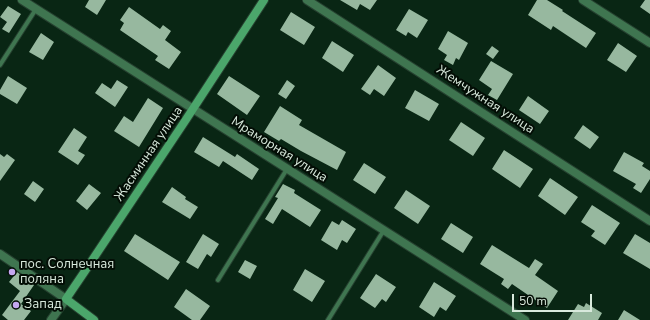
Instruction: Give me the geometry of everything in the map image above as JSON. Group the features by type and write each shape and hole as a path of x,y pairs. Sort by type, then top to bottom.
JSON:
{"street":[{"name":"Мраморная улица","path":"22,0 525,320"},
{"name":"Жасминная улица","path":"51,320 90,265 264,0"},
{"name":"Жемчужная улица","path":"306,0 650,221"},
{"path":"583,0 650,43"},
{"path":"0,254 94,320"}],"lane":[{"path":"0,65 36,9"},
{"path":"218,280 287,169"},
{"path":"328,320 384,230"}],"building":[{"path":"89,0 106,0 97,15 85,7"},
{"path":"340,0 377,0 370,10 360,4 357,10"},
{"path":"537,0 547,0 596,33 586,48 553,26 551,30 528,15"},
{"path":"645,0 650,0 650,14 640,7"},
{"path":"8,6 21,14 9,33 2,29 7,22 0,17"},
{"path":"129,7 160,29 163,25 171,31 165,40 181,52 169,69 155,60 158,56 120,30 124,23 120,20"},
{"path":"409,9 428,20 417,38 408,32 406,36 396,30"},
{"path":"291,12 315,27 304,45 280,30"},
{"path":"448,31 468,43 459,60 456,58 453,65 444,60 447,55 438,49"},
{"path":"41,33 54,42 43,60 29,52"},
{"path":"332,41 354,55 343,72 322,58"},
{"path":"618,43 637,56 626,72 607,60"},
{"path":"492,46 499,51 493,59 486,54"},
{"path":"491,61 513,74 497,100 488,95 492,89 479,80"},
{"path":"378,65 396,78 384,96 374,89 370,95 361,89"},
{"path":"8,76 27,88 17,104 0,94 0,90"},
{"path":"229,76 260,96 247,115 217,94"},
{"path":"117,80 128,87 115,107 95,93 102,83 111,89"},
{"path":"287,80 295,86 286,99 278,94"},
{"path":"415,90 439,104 429,121 405,108"},
{"path":"528,96 549,111 540,124 519,110"},
{"path":"148,98 163,108 139,147 114,131 124,116 133,122"},
{"path":"280,106 302,120 299,125 346,152 337,170 281,139 279,141 264,132"},
{"path":"461,122 485,138 473,156 449,140"},
{"path":"583,125 599,137 590,149 574,138"},
{"path":"74,128 87,137 78,151 85,155 78,165 58,152"},
{"path":"203,137 235,157 237,154 259,169 252,180 223,161 219,167 194,152"},
{"path":"504,150 533,169 520,188 492,169"},
{"path":"624,152 644,163 642,166 650,171 650,179 641,193 633,188 636,184 613,171"},
{"path":"0,154 4,157 7,154 15,160 0,181"},
{"path":"364,163 386,177 375,194 353,180"},
{"path":"550,178 578,197 565,215 538,196"},
{"path":"33,181 44,189 35,202 24,194"},
{"path":"89,184 101,193 87,210 76,201"},
{"path":"283,184 295,190 294,193 321,210 310,227 282,209 273,224 265,219 278,198 275,197"},
{"path":"172,187 186,197 185,199 198,207 190,219 162,202"},
{"path":"406,190 430,206 418,224 394,208"},
{"path":"592,205 620,223 605,245 591,236 595,231 581,222"},
{"path":"342,220 356,229 347,243 342,240 337,250 321,240 332,221 339,225"},
{"path":"451,223 473,237 463,253 441,239"},
{"path":"135,234 180,262 168,280 124,251"},
{"path":"203,234 219,244 211,257 207,254 198,269 186,262"},
{"path":"635,234 650,243 650,269 623,253"},
{"path":"492,245 529,268 535,259 543,264 535,275 558,291 547,308 512,284 508,289 501,284 504,279 480,264"},
{"path":"245,260 257,266 250,279 238,272"},
{"path":"305,269 325,281 312,302 293,290"},
{"path":"17,272 34,285 21,304 31,311 24,320 8,320 2,315 20,291 9,282"},
{"path":"376,274 396,287 386,302 382,299 375,308 360,298"},
{"path":"434,282 456,296 446,311 440,307 434,317 419,307"},
{"path":"186,289 210,306 200,320 192,320 174,307"},
{"path":"586,303 602,313 598,320 568,320 578,304 584,307"},
{"path":"624,310 640,320 618,320"}],"place":[{"name":"пос. Солнечная поляна","path":"12,272"},
{"name":"Запад","path":"16,305"}]}
